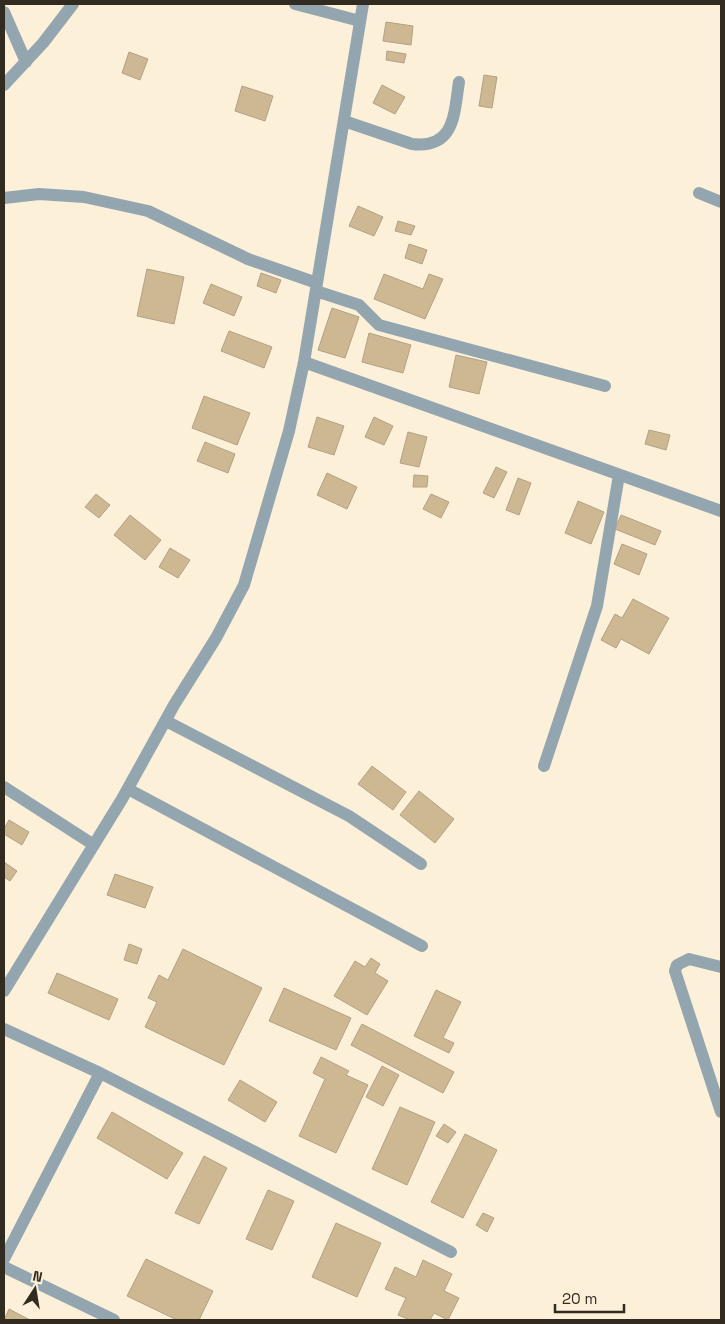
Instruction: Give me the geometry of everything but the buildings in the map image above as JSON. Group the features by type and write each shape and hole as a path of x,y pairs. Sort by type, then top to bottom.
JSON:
{"street":[{"path":"4,85 26,62 73,4"},
{"path":"295,4 360,21"},
{"path":"4,991 128,788 166,720 216,638 244,585 289,431 304,362 362,4"},
{"path":"4,12 26,62"},
{"path":"344,122 412,144 424,146 445,136 451,127 459,82"},
{"path":"699,193 721,202"},
{"path":"4,198 39,194 84,197 148,211 248,259 359,305 379,325 604,386"},
{"path":"304,362 721,511"},
{"path":"544,766 597,606 619,475"},
{"path":"166,720 349,816 421,864"},
{"path":"4,787 94,845"},
{"path":"128,788 422,946"},
{"path":"721,967 689,959 678,965 676,971 721,1112"},
{"path":"4,1030 100,1073 451,1252"},
{"path":"4,1259 100,1073"},
{"path":"4,1267 114,1320"}]}
